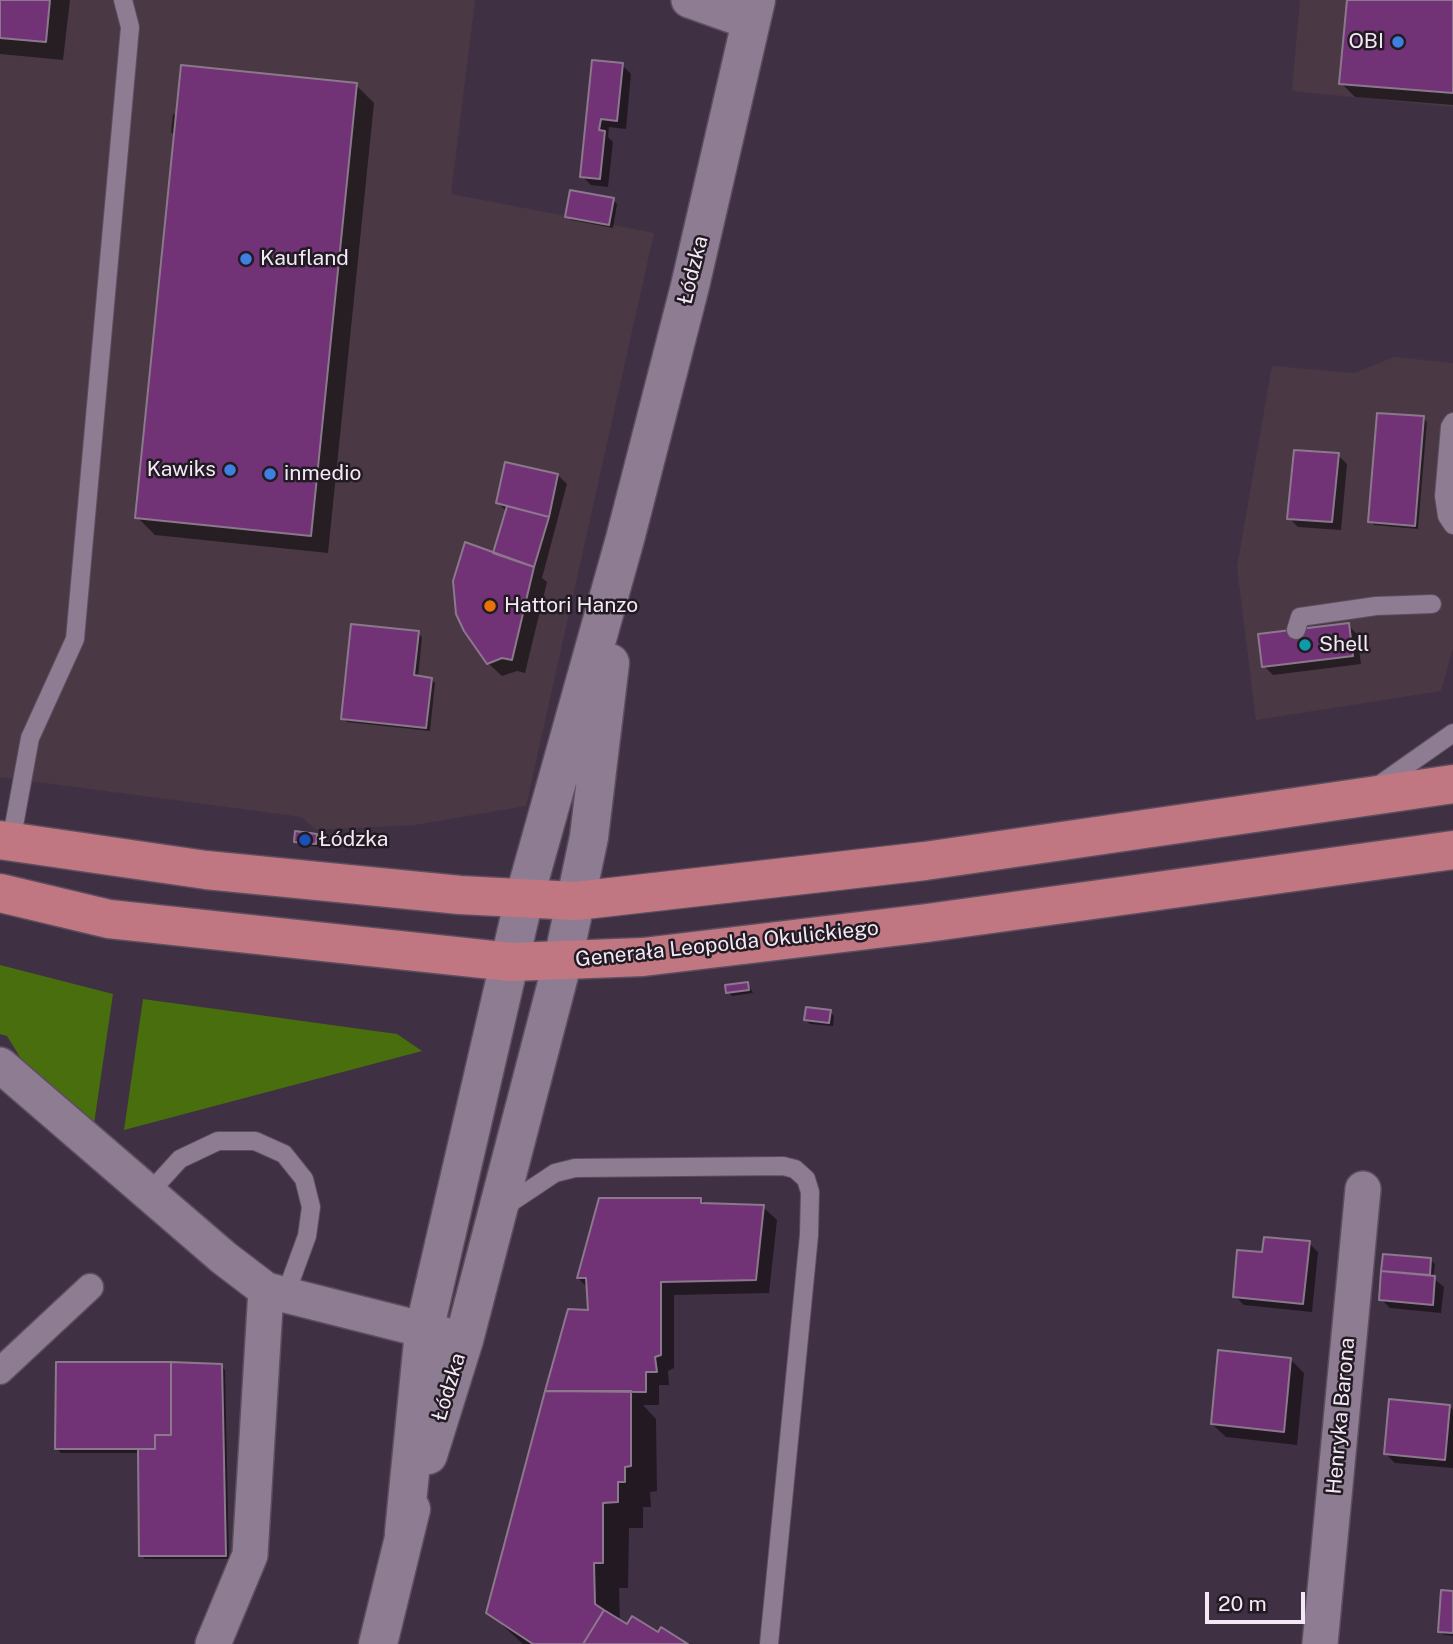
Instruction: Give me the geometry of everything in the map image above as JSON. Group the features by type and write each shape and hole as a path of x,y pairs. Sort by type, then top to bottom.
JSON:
{"main road":[{"path":"5,841 206,870 524,899 576,901 925,861 1453,784"},
{"name":"Generała Leopolda Okulickiego","path":"0,893 109,919 511,962 643,957 927,923 1453,850"}],"street":[{"path":"690,0 754,11"},
{"name":"Łódzka","path":"404,1533 424,1331 524,899 625,539 690,286 754,11"},
{"name":"Łódzka","path":"381,1643 404,1533 464,1340 564,960 589,837 625,539"},
{"path":"0,1065 149,1193 276,1293 464,1340"},
{"name":"Henryka Barona","path":"1320,1644 1363,1189"},
{"path":"0,1370 90,1287"},
{"path":"213,1644 250,1555 276,1293"}],"lane":[{"path":"5,841 30,738 75,639 130,27 123,0"},
{"path":"1453,422 1450,427 1444,496 1447,516 1453,524"},
{"path":"1296,630 1300,617 1376,606 1432,604"},
{"path":"1364,796 1453,733"},
{"path":"149,1193 180,1159 218,1141 255,1141 284,1154 304,1179 311,1207 307,1236 276,1293"},
{"path":"498,1211 555,1173 575,1168 783,1166 795,1169 806,1179 810,1192 809,1235 768,1644"}],"shaded area":[{"path":"0,0 475,0 451,194 654,233 526,806 414,825 316,830 302,817 0,777"},
{"name":"OBI","path":"1300,0 1453,0 1453,107 1292,91"},
{"path":"1394,357 1453,363 1453,648 1441,691 1256,720 1237,567 1272,366 1355,373"}],"green space":[{"path":"0,965 113,994 94,1124 23,1062 7,1036 0,1034"},
{"path":"143,999 397,1034 422,1051 124,1130"}],"building":[{"path":"0,0 50,0 46,42 0,38"},
{"name":"OBI","path":"1347,0 1453,0 1453,93 1339,84"},
{"path":"592,60 623,63 617,121 601,119 599,130 605,131 600,179 580,177"},
{"path":"181,65 357,83 311,536 135,518"},
{"path":"570,190 614,198 609,225 565,217"},
{"path":"1377,413 1424,416 1415,526 1368,522"},
{"path":"1294,450 1339,453 1332,522 1287,519"},
{"path":"505,462 558,474 549,517 496,503"},
{"path":"507,506 549,517 534,567 493,553"},
{"name":"Hattori Hanzo","path":"465,542 534,567 512,660 502,658 487,664 464,631 456,614 453,581"},
{"name":"Shell","path":"1349,623 1353,656 1262,667 1258,634"},
{"path":"351,624 419,631 414,675 432,678 426,728 341,719"},
{"path":"295,831 317,834 316,844 294,842"},
{"path":"748,982 749,990 726,993 725,985"},
{"path":"806,1007 831,1010 829,1023 804,1020"},
{"path":"599,1198 701,1198 701,1203 764,1205 756,1280 661,1282 661,1355 655,1357 657,1372 646,1372 646,1392 545,1391 568,1309 588,1310 586,1278 577,1278"},
{"path":"1264,1237 1310,1241 1303,1304 1233,1297 1237,1250 1262,1252"},
{"path":"1383,1254 1431,1258 1430,1275 1381,1271"},
{"path":"1381,1271 1435,1276 1433,1305 1379,1300"},
{"path":"1218,1350 1291,1358 1284,1432 1211,1424"},
{"path":"56,1362 171,1362 171,1435 155,1435 155,1449 55,1449"},
{"path":"171,1362 222,1364 226,1556 139,1556 138,1449 155,1449 155,1435 171,1435"},
{"path":"545,1391 631,1391 631,1466 625,1467 625,1482 618,1482 618,1502 603,1503 603,1563 594,1563 595,1604 604,1610 583,1644 533,1644 486,1613"},
{"path":"1389,1399 1450,1405 1445,1460 1384,1454"},
{"path":"1441,1590 1453,1591 1453,1633 1438,1632"},
{"path":"604,1610 627,1624 632,1616 658,1632 661,1627 688,1644 583,1644"}],"place":[{"name":"OBI","path":"1398,42"},
{"name":"Kaufland","path":"246,259"},
{"name":"Kawiks","path":"230,470"},
{"name":"inmedio","path":"270,474"},
{"name":"Hattori Hanzo","path":"490,606"},
{"name":"Shell","path":"1305,645"},
{"name":"Łódzka","path":"305,840"}]}
